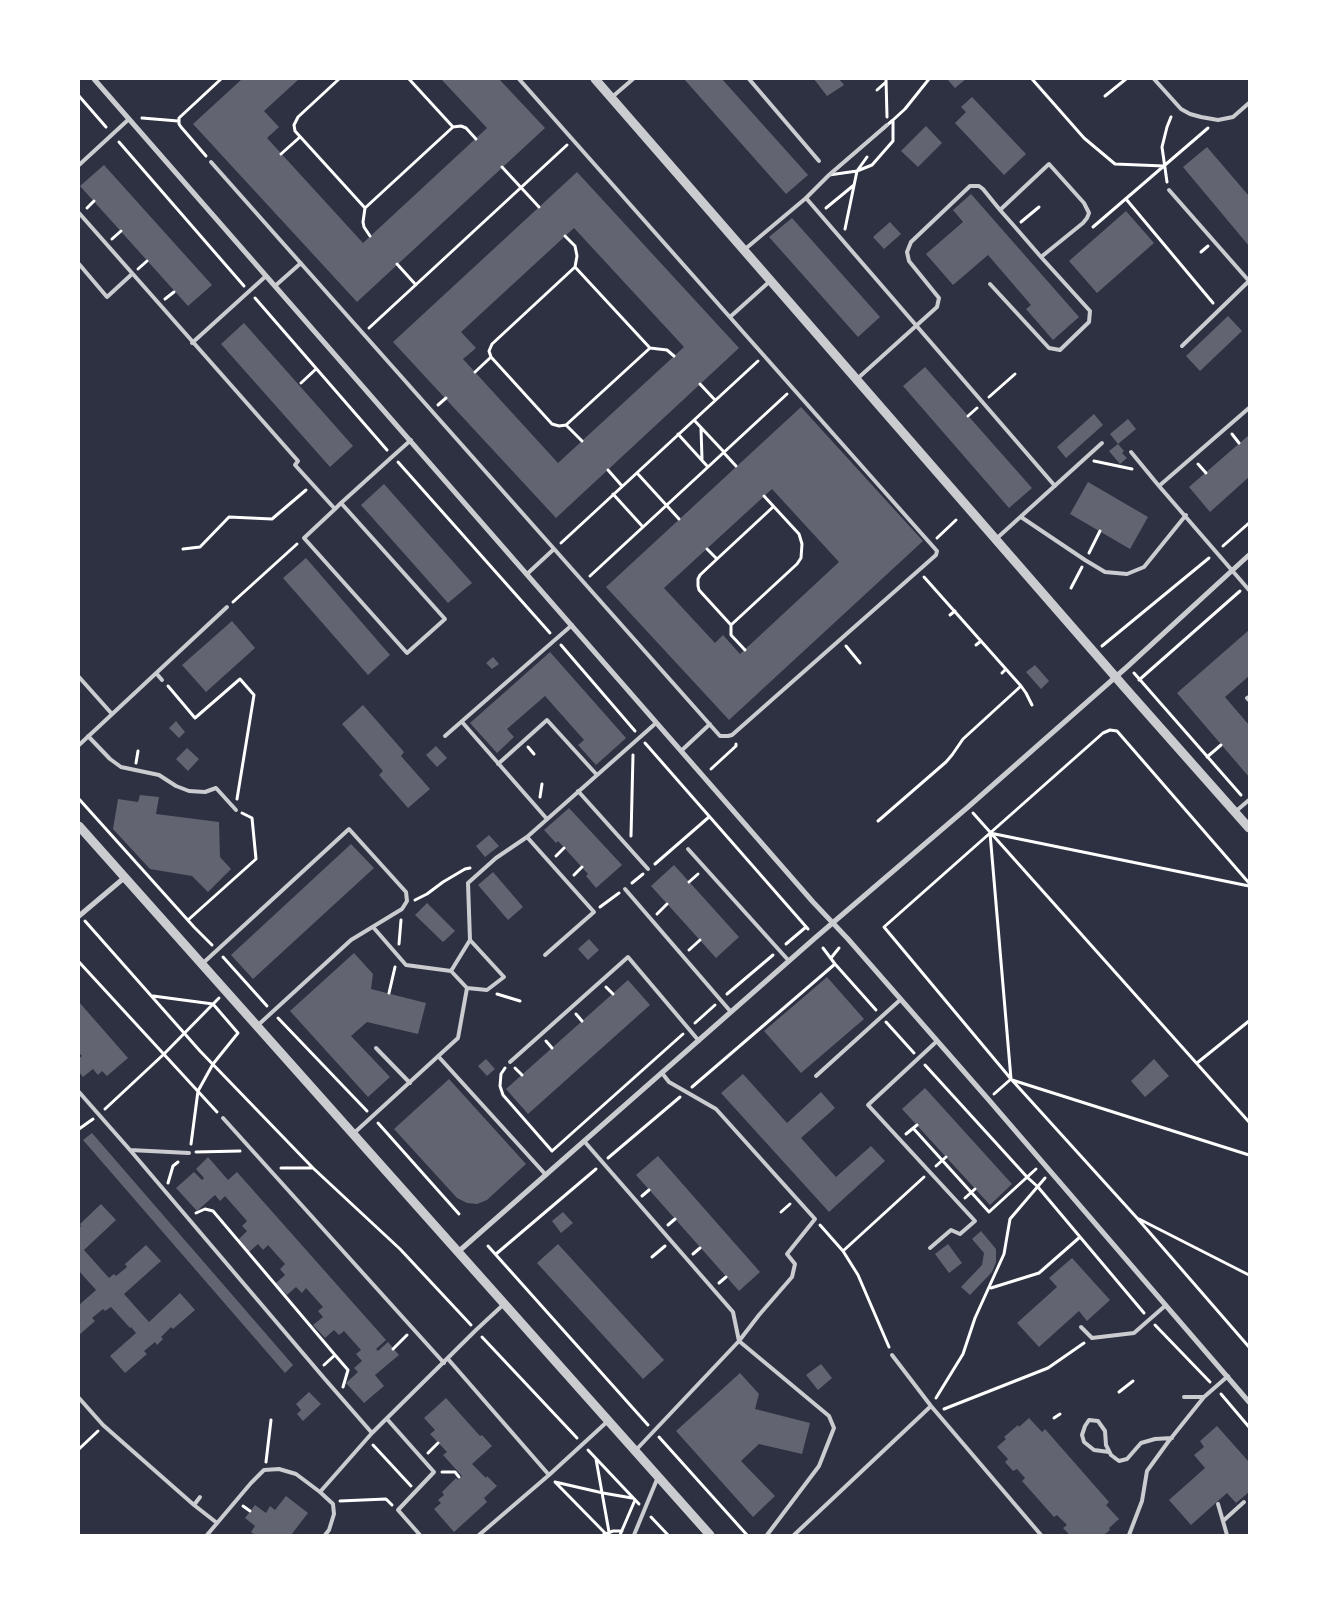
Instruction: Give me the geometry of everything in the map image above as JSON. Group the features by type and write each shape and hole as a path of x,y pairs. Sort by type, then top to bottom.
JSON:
{"street":[{"path":"94,79 656,723 988,1099 1249,1402"},
{"path":"597,80 1249,828"},
{"path":"458,1252 832,923 1116,677 1249,555"},
{"path":"79,826 710,1535"},
{"path":"79,915 124,878"}],"lane":[{"path":"212,162 720,736 728,736 736,733 919,571 937,554 936,550 519,79"},
{"path":"611,98 633,79"},
{"path":"749,79 819,161"},
{"path":"1154,79 1180,109 1190,114 1218,120 1233,117 1249,103"},
{"path":"79,165 129,119"},
{"path":"744,250 806,198 887,125"},
{"path":"1000,210 1049,164 1084,203 1088,213 1084,223 1041,256"},
{"path":"857,379 937,307 939,298 907,257 907,252 911,242 970,186 979,186 983,190 1090,312 1089,322 1060,350 1049,348 990,284"},
{"path":"1169,190 1249,281 1182,346"},
{"path":"806,198 1055,486"},
{"path":"79,213 298,461 295,464 335,509"},
{"path":"275,286 301,263"},
{"path":"79,264 107,297 132,274"},
{"path":"192,342 266,276"},
{"path":"730,317 771,281"},
{"path":"1159,486 1249,408"},
{"path":"341,503 445,619 406,653 304,538 341,503 411,440"},
{"path":"996,539 1102,443"},
{"path":"1131,452 1249,590"},
{"path":"1021,516 1105,572 1126,574 1144,567 1186,516"},
{"path":"527,574 554,549"},
{"path":"79,745 227,607"},
{"path":"445,736 572,625"},
{"path":"156,674 162,680"},
{"path":"79,677 112,714"},
{"path":"498,764 547,720 597,775"},
{"path":"462,722 547,819"},
{"path":"450,971 470,940 468,884 496,858 527,837 656,723"},
{"path":"681,751 710,724"},
{"path":"88,736 110,759 121,767 159,775 176,786 189,791 205,792 216,788 236,810"},
{"path":"578,791 648,869"},
{"path":"1235,812 1248,801"},
{"path":"202,964 349,829 406,892 407,901 402,909 351,940 257,1026"},
{"path":"527,837 594,912 545,955"},
{"path":"688,849 789,961"},
{"path":"625,889 732,1012"},
{"path":"373,927 406,965 450,971 467,988 487,990 504,977 470,940"},
{"path":"510,1062 628,958 699,1041"},
{"path":"354,1134 458,1038 467,988"},
{"path":"816,1076 900,1000"},
{"path":"930,1248 951,1230 960,1234 975,1220 868,1105 936,1042"},
{"path":"376,1048 410,1083"},
{"path":"438,1056 546,1175"},
{"path":"635,1451 739,1341 759,1314 792,1278 795,1264 787,1254 815,1219 716,1109 669,1082 662,1073"},
{"path":"79,1092 372,1433"},
{"path":"223,1118 413,1329 446,1361 549,1475"},
{"path":"584,1141 733,1312 739,1341 829,1416 834,1428 819,1466 767,1535"},
{"path":"130,1150 189,1152"},
{"path":"320,1492 372,1433 504,1304"},
{"path":"1081,1327 1092,1338 1134,1333 1166,1305"},
{"path":"892,1355 931,1406 1041,1535"},
{"path":"1129,1535 1142,1501 1147,1471 1204,1397 1228,1376"},
{"path":"1184,1397 1204,1397"},
{"path":"79,1398 103,1425 217,1523"},
{"path":"794,1535 931,1406"},
{"path":"387,1419 434,1472 398,1510 420,1535"},
{"path":"479,1535 609,1420"},
{"path":"1109,1452 1094,1450 1084,1442 1082,1434 1089,1420 1098,1421 1105,1431 1106,1445 1109,1452 1119,1461 1128,1459 1141,1443 1155,1439 1172,1438"},
{"path":"207,1535 264,1470 279,1469 296,1474 333,1504 334,1514 329,1530 325,1535"},
{"path":"634,1535 658,1477"},
{"path":"194,1505 200,1498"},
{"path":"1223,1521 1244,1502"},
{"path":"1218,1504 1227,1535"}],"path":[{"path":"212,162 180,127 178,121 182,114 221,79"},
{"path":"340,79 296,120 294,125 295,131 365,208"},
{"path":"409,79 453,127"},
{"path":"880,137 887,125 905,109 929,79"},
{"path":"1032,79 1084,138 1115,164 1164,166"},
{"path":"1105,96 1126,79"},
{"path":"886,80 887,125"},
{"path":"877,90 886,80"},
{"path":"79,96 807,928 721,1000 552,1151 503,1095 500,1086 501,1074 510,1062"},
{"path":"139,118 178,121"},
{"path":"1169,190 1162,147 1171,118"},
{"path":"1120,204 1218,120"},
{"path":"370,236 364,230 363,225 365,208 453,127 466,128 476,139"},
{"path":"282,154 300,137"},
{"path":"363,333 573,140"},
{"path":"843,240 857,171 871,151"},
{"path":"502,167 539,207"},
{"path":"819,213 854,184"},
{"path":"1126,199 1218,310"},
{"path":"1015,228 1038,207"},
{"path":"565,236 575,246 577,256 575,267 492,344 489,351 491,357 552,424 559,426 566,425 650,348"},
{"path":"397,264 416,285"},
{"path":"575,267 650,348 666,350 674,356"},
{"path":"554,549 764,355"},
{"path":"475,372 491,357"},
{"path":"300,382 316,368"},
{"path":"700,384 715,400"},
{"path":"584,582 793,388"},
{"path":"694,420 736,466"},
{"path":"566,425 582,442"},
{"path":"702,428 702,460"},
{"path":"678,434 708,467"},
{"path":"1084,459 1148,472"},
{"path":"608,470 622,486"},
{"path":"637,472 680,519"},
{"path":"183,549 200,547 229,517 272,519 313,485"},
{"path":"613,494 643,527"},
{"path":"731,625 798,564 801,558 802,544 799,534 764,496"},
{"path":"745,650 731,635 731,625 699,590 698,579 700,575 773,507"},
{"path":"931,544 956,520"},
{"path":"1113,636 1217,552 1249,523"},
{"path":"227,607 304,538"},
{"path":"707,549 717,559"},
{"path":"919,571 1021,686 1032,705"},
{"path":"1140,680 1242,589"},
{"path":"950,615 955,611"},
{"path":"841,640 860,663"},
{"path":"976,645 981,641"},
{"path":"1128,666 1248,801"},
{"path":"1002,673 1006,669"},
{"path":"162,680 195,718 240,678 254,695 236,810 252,818 256,859 188,920"},
{"path":"878,821 949,758 962,738 1021,686"},
{"path":"1249,884 1117,731 1110,730 1103,733 884,927 1011,1079 1249,1347"},
{"path":"711,770 736,746 736,733"},
{"path":"631,849 633,743"},
{"path":"1207,757 1221,745"},
{"path":"968,807 1249,1122"},
{"path":"594,912 625,889 709,817"},
{"path":"990,833 1249,884"},
{"path":"990,833 1011,1079"},
{"path":"407,901 417,900 465,869 488,865"},
{"path":"390,994 398,956 402,909"},
{"path":"79,915 213,1064 313,1168 400,1249 668,1535"},
{"path":"682,956 700,940"},
{"path":"823,948 881,1016 1038,1187 1149,1320 1215,1387 1249,1427"},
{"path":"831,958 840,948"},
{"path":"79,962 223,1118"},
{"path":"496,1254 835,964"},
{"path":"79,1129 99,1115 164,1054 241,977"},
{"path":"487,990 520,1001"},
{"path":"152,996 213,1004 238,1033 213,1064 198,1091 189,1152 173,1166 168,1183 174,1189"},
{"path":"1197,1063 1249,1021"},
{"path":"988,1099 1011,1079"},
{"path":"1011,1079 1249,1155"},
{"path":"913,1128 989,1212 1042,1163"},
{"path":"189,1152 252,1151"},
{"path":"268,1167 313,1168"},
{"path":"843,1251 930,1172"},
{"path":"931,1406 963,1354 975,1318 1004,1254 1010,1219 1050,1172"},
{"path":"191,1208 197,1214 205,1209 213,1211 336,1354 348,1370 342,1387 348,1392"},
{"path":"1136,1218 1249,1275"},
{"path":"815,1219 843,1251 858,1275 892,1355"},
{"path":"990,1288 1039,1272 1080,1237"},
{"path":"652,1257 671,1241"},
{"path":"488,1246 747,1535"},
{"path":"394,1349 413,1329"},
{"path":"936,1412 1048,1368 1092,1338"},
{"path":"318,1371 336,1354"},
{"path":"1119,1392 1133,1381"},
{"path":"1054,1418 1060,1414"},
{"path":"264,1470 272,1420"},
{"path":"79,1450 103,1425"},
{"path":"367,1439 415,1491"},
{"path":"596,1458 603,1493 606,1534"},
{"path":"434,1472 455,1472 459,1477"},
{"path":"542,1480 634,1499"},
{"path":"555,1482 606,1534 621,1533 634,1499"},
{"path":"330,1501 386,1500 398,1510"}],"building":[{"path":"242,79 299,79 264,111 279,127 267,138 363,243 487,128 441,79 499,79 545,128 357,302 193,124"},
{"path":"684,79 722,79 808,175 786,194"},
{"path":"814,79 839,79 844,85 827,96"},
{"path":"947,79 966,79 955,88"},
{"path":"972,97 1026,154 1004,175 955,123 966,112 961,107"},
{"path":"926,126 942,143 918,167 901,151"},
{"path":"1207,147 1249,196 1249,246 1183,167"},
{"path":"104,165 212,285 188,306 80,186"},
{"path":"577,172 739,348 556,518 393,342","holes":["574,228 684,347 558,463 463,359 476,348 461,332"]},
{"path":"971,194 1079,317 1053,340 1026,309 1031,305 988,255 953,285 926,254 963,222 953,210"},
{"path":"1126,211 1154,243 1097,293 1069,261"},
{"path":"792,218 880,317 858,337 769,237"},
{"path":"890,222 901,234 884,249 873,237"},
{"path":"1228,316 1242,331 1200,371 1186,356"},
{"path":"244,323 353,446 330,467 221,344"},
{"path":"925,367 1032,488 1009,508 903,386"},
{"path":"801,407 923,541 729,720 606,587","holes":["772,489 839,562 740,654 723,635 715,643 664,588"]},
{"path":"1094,414 1103,425 1066,458 1057,447"},
{"path":"1128,419 1136,429 1118,444 1110,434"},
{"path":"1249,435 1249,477 1210,512 1189,487"},
{"path":"1118,444 1124,451 1122,453 1127,458 1120,464 1109,451"},
{"path":"1088,482 1148,517 1130,549 1070,514"},
{"path":"384,484 472,583 448,603 361,505"},
{"path":"306,558 390,655 368,675 283,578"},
{"path":"232,621 255,648 206,692 182,665"},
{"path":"1249,630 1249,676 1225,697 1249,725 1249,777 1177,693"},
{"path":"550,652 626,738 596,765 578,745 584,740 545,696 507,729 514,737 497,753 470,723"},
{"path":"493,657 499,664 492,669 486,663"},
{"path":"1035,665 1049,681 1041,689 1026,672"},
{"path":"363,705 404,752 401,756 430,789 408,808 379,775 383,771 342,724"},
{"path":"176,721 185,732 179,738 169,728"},
{"path":"436,746 447,758 437,767 426,755"},
{"path":"187,748 199,759 188,771 176,759"},
{"path":"140,795 159,797 156,814 219,822 220,857 231,869 208,892 192,876 150,869 113,829 118,799 138,802"},
{"path":"569,808 622,865 596,888 586,876 588,874 558,841 556,843 544,830"},
{"path":"489,835 499,846 485,857 476,846"},
{"path":"351,844 374,868 253,979 231,955"},
{"path":"674,865 739,937 716,958 651,886"},
{"path":"493,872 523,907 508,920 478,885"},
{"path":"427,903 455,931 443,942 415,915"},
{"path":"589,939 599,950 588,960 578,949"},
{"path":"354,953 373,974 371,989 426,1003 418,1034 367,1022 351,1036 390,1077 368,1097 290,1011"},
{"path":"827,977 864,1019 801,1073 764,1031"},
{"path":"628,980 650,1005 528,1114 506,1089"},
{"path":"79,1002 128,1058 107,1076 102,1071 98,1075 93,1069 83,1077 79,1072 79,1058 82,1056 79,1053"},
{"path":"486,1059 495,1069 487,1076 478,1066"},
{"path":"1154,1059 1169,1076 1145,1097 1131,1081"},
{"path":"743,1074 787,1123 821,1092 835,1108 801,1138 836,1177 871,1146 885,1161 829,1212 721,1093"},
{"path":"449,1079 526,1164 487,1200 477,1204 467,1203 457,1198 394,1129"},
{"path":"925,1088 1012,1184 990,1205 902,1109"},
{"path":"92,1133 293,1365 285,1373 83,1140"},
{"path":"658,1156 760,1272 739,1291 636,1175"},
{"path":"208,1157 228,1180 237,1172 386,1340 376,1349 378,1351 388,1342 399,1355 375,1375 384,1386 364,1403 346,1383 358,1372 354,1368 362,1361 356,1354 361,1350 344,1331 339,1335 334,1330 325,1338 313,1325 323,1317 318,1311 323,1307 306,1288 302,1293 296,1287 287,1295 276,1283 285,1275 280,1269 285,1264 268,1245 263,1250 258,1244 249,1252 238,1240 247,1231 242,1226 247,1221 225,1196 220,1201 215,1195 197,1211 176,1188 194,1172 202,1180 204,1178 196,1169"},
{"path":"101,1204 116,1220 84,1250 109,1278 114,1274 116,1276 127,1267 125,1264 146,1245 161,1261 124,1294 149,1322 180,1293 195,1310 173,1329 171,1327 161,1337 163,1339 157,1345 155,1342 144,1351 147,1354 125,1373 110,1356 136,1333 111,1307 105,1311 103,1309 92,1318 95,1321 79,1335 79,1305 96,1290 79,1271 79,1228 80,1224"},
{"path":"563,1212 573,1223 561,1233 552,1221"},
{"path":"981,1231 996,1249 996,1262 992,1272 970,1295 961,1287 982,1265 984,1253 972,1239"},
{"path":"558,1244 664,1360 643,1379 537,1263"},
{"path":"948,1244 962,1263 949,1273 935,1254"},
{"path":"1072,1258 1110,1300 1087,1321 1079,1311 1039,1347 1017,1323 1057,1287 1049,1278"},
{"path":"821,1364 832,1378 818,1390 806,1375"},
{"path":"740,1373 759,1394 755,1409 810,1423 802,1454 759,1444 741,1461 775,1496 753,1517 676,1431"},
{"path":"309,1392 321,1404 303,1421 297,1414 301,1410 296,1404"},
{"path":"446,1398 480,1436 482,1435 492,1446 472,1464 497,1486 484,1498 487,1502 454,1532 434,1509 441,1503 438,1500 444,1495 442,1492 456,1478 458,1480 462,1476 443,1455 447,1452 430,1434 435,1430 424,1418"},
{"path":"1029,1418 1042,1432 1045,1429 1109,1502 1106,1505 1119,1519 1104,1535 1070,1535 1063,1528 1067,1525 1057,1515 1054,1517 1022,1481 1025,1478 1017,1469 1013,1471 1005,1462 1008,1459 997,1447 1006,1439 1004,1437"},
{"path":"1217,1426 1249,1462 1249,1492 1236,1503 1227,1493 1191,1525 1169,1500 1205,1468 1194,1455 1204,1447 1200,1441"},
{"path":"286,1496 308,1513 291,1535 255,1535 251,1532 255,1526 245,1518 255,1505 266,1513 270,1506 275,1510"}]}
